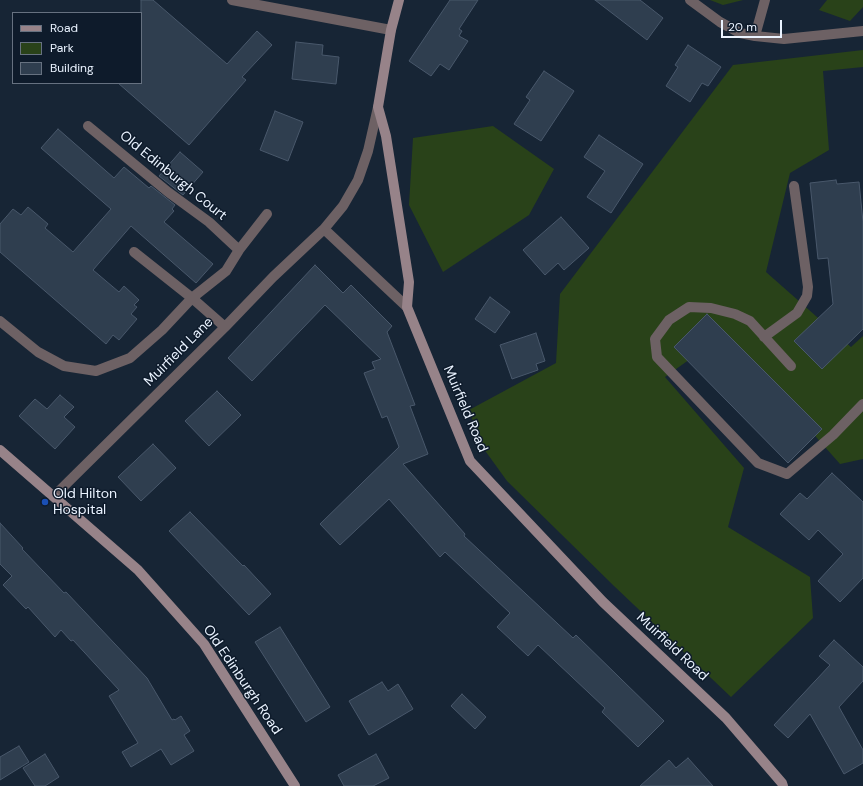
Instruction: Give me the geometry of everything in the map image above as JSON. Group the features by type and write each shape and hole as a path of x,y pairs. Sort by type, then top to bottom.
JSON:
{"street":[{"path":"232,0 391,30"},
{"name":"Muirfield Road","path":"399,0 391,30 378,107 386,136 409,282 407,307 470,461 603,602 726,718 783,786"},
{"path":"690,0 720,22 740,33 755,36 784,39 863,31"},
{"path":"755,36 765,0"},
{"name":"Muirfield Lane","path":"54,496 225,327 273,277 324,229 343,206 358,180 368,151 378,107"},
{"name":"Old Edinburgh Court","path":"88,126 168,192 209,222 239,250"},
{"path":"764,337 797,313 806,296 808,287 794,186"},
{"path":"0,321 38,352 64,366 96,371 130,358 162,330 192,298 226,271 239,250 267,214"},
{"path":"324,229 407,307"},
{"path":"134,252 192,298 225,327"},
{"path":"791,366 750,321 735,314 711,308 689,307 669,320 655,339 657,357 758,463 787,474 833,435 863,404"},
{"name":"Old Edinburgh Road","path":"0,450 138,570 204,644 295,786"}],"green space":[{"path":"710,0 743,0 723,5"},
{"path":"827,0 863,0 863,7 850,21 819,10"},
{"path":"863,50 863,67 823,71 829,150 790,173 766,272 851,347 863,336 863,459 840,464 725,334 665,377 744,468 728,527 810,577 813,618 731,697 614,586 507,481 481,445 469,410 556,363 560,294 733,65"},
{"path":"493,126 554,169 529,215 443,272 409,205 413,138"}],"building":[{"path":"141,0 153,0 227,64 257,31 272,45 242,77 246,80 189,145 119,84 142,84"},
{"path":"450,0 478,0 459,29 462,31 459,36 468,41 449,70 440,64 431,76 409,61"},
{"path":"595,0 640,0 663,18 647,40"},
{"path":"296,42 323,45 322,55 339,57 336,84 292,79"},
{"path":"688,45 721,67 708,86 702,83 690,102 666,86 678,67 675,65"},
{"path":"544,71 574,91 541,141 514,124 530,100 526,97"},
{"path":"275,111 303,122 288,161 260,150"},
{"path":"58,129 114,178 124,167 149,188 151,186 175,205 172,209 174,211 164,222 213,264 196,283 131,226 93,270 119,292 124,286 139,300 134,305 137,307 131,314 137,319 119,340 113,335 106,344 0,252 0,224 13,209 21,215 28,207 48,224 45,228 73,252 111,209 41,148"},
{"path":"599,135 643,164 611,213 587,197 605,171 584,157"},
{"path":"180,152 203,172 183,195 159,176"},
{"path":"836,180 837,184 859,182 863,222 863,329 822,369 794,341 833,304 828,258 818,259 810,183"},
{"path":"561,217 589,248 564,270 558,263 545,275 523,250"},
{"path":"315,265 343,293 351,285 392,326 387,332 415,405 410,406 428,454 403,464 465,534 464,536 573,638 576,635 664,721 638,747 602,712 605,708 538,645 528,656 497,627 510,613 445,552 440,557 389,499 340,545 320,524 399,447 387,416 382,418 364,373 375,369 372,362 381,359 325,305 252,381 228,358"},
{"path":"490,297 510,312 495,333 475,319"},
{"path":"707,314 822,429 788,463 674,347"},
{"path":"536,333 545,361 536,364 538,370 512,379 500,345"},
{"path":"217,391 241,415 209,446 185,421"},
{"path":"60,395 74,407 64,417 75,427 55,449 19,416 35,399 47,409"},
{"path":"153,444 176,468 141,501 118,477"},
{"path":"832,473 863,502 863,578 840,602 818,581 843,554 818,530 809,540 780,514 800,493 807,499"},
{"path":"190,512 271,594 249,615 169,531"},
{"path":"0,523 23,548 22,549 64,593 66,592 147,678 172,720 175,720 181,716 190,731 184,735 194,751 171,765 161,749 131,767 122,752 138,743 109,696 119,690 73,640 71,641 61,630 55,637 28,607 26,609 3,585 12,576 0,564"},
{"path":"280,627 330,707 306,722 255,642"},
{"path":"834,640 863,667 863,681 839,707 863,750 863,763 844,774 810,714 788,738 774,725 830,665 819,656"},
{"path":"382,682 388,691 398,684 413,709 369,735 349,701"},
{"path":"462,694 486,717 475,729 451,706"},
{"path":"19,746 29,762 0,780 0,757"},
{"path":"45,754 59,777 45,786 35,786 23,768"},
{"path":"376,754 389,778 373,786 344,786 338,775"},
{"path":"688,758 713,786 640,786 669,760 676,768"}],"place":[{"name":"Old Hilton Hospital","path":"45,502"}]}
